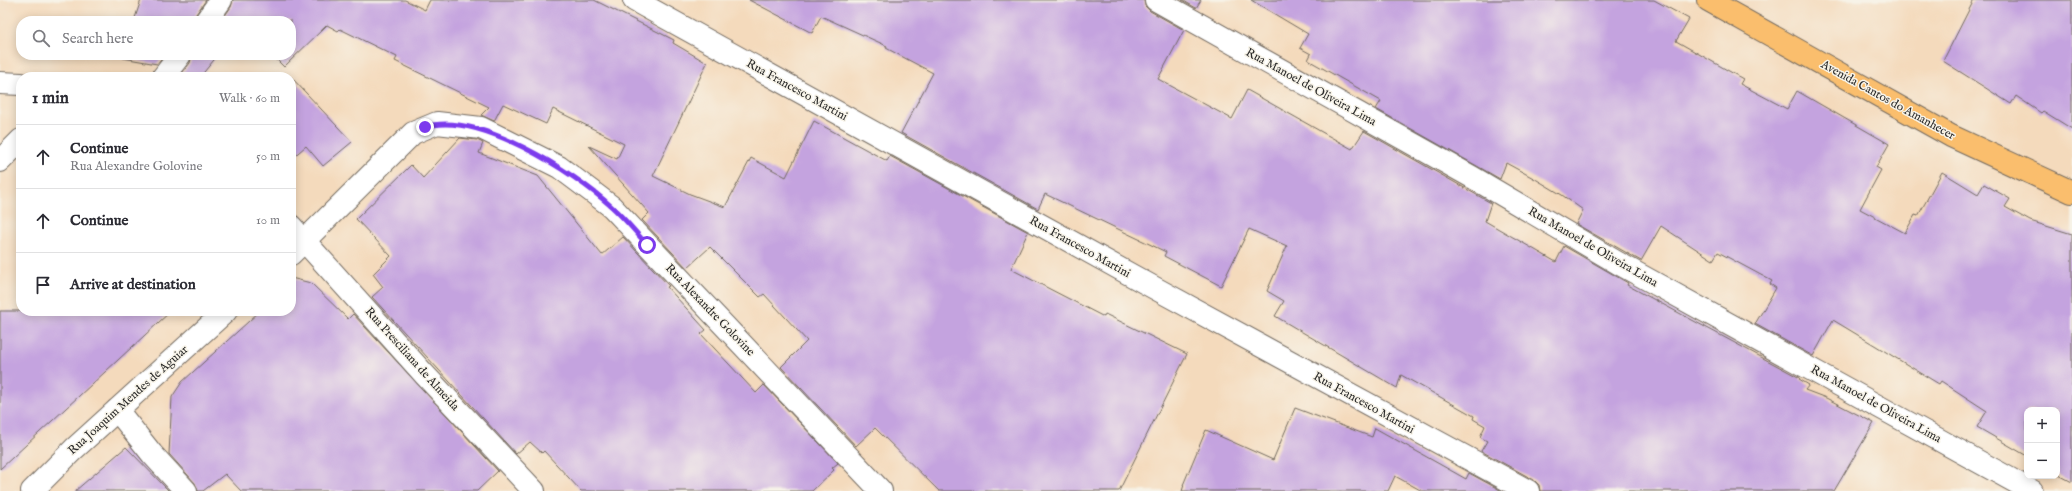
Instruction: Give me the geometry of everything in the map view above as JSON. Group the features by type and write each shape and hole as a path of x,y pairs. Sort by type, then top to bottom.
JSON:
{"main road":[{"name":"Avenida Cantos do Amanhecer","path":"1708,0 1950,136 2072,192"}],"street":[{"path":"210,16 221,0"},
{"name":"Rua Francesco Martini","path":"634,0 1151,286 1528,491"},
{"name":"Rua Manoel de Oliveira Lima","path":"1156,0 1478,181 1618,263 2032,491"},
{"path":"167,72 176,60"},
{"path":"0,83 16,84"},
{"name":"Rua Alexandre Golovine","path":"296,240 413,134 437,123 481,128 559,166 612,207 881,491"},
{"path":"0,161 16,145"},
{"name":"Rua Presciliana de Almeida","path":"296,240 534,491"},
{"name":"Rua Joaquim Mendes de Aguiar","path":"32,491 117,410 220,316"},
{"path":"117,410 152,454 186,491"}],"building":[{"path":"141,0 206,0 195,16 136,16"},
{"path":"233,0 405,0 425,10 430,0 594,0 674,40 673,43 707,63 653,176 690,194 725,207 751,158 786,177 814,121 887,161 890,156 1028,232 1011,269 1104,317 1105,314 1187,354 1119,491 939,491 875,428 856,446 781,367 807,341 764,294 760,297 710,247 687,268 642,220 649,213 589,146 617,159 624,144 553,109 546,124 503,104 494,121 481,115 489,107 395,61 397,57 340,29 338,31 327,25 296,55 296,16 225,16 231,7"},
{"path":"749,0 1144,0 1145,6 1150,11 1184,30 1158,79 1232,119 1247,90 1352,149 1364,131 1491,203 1485,221 1556,262 1564,246 1628,283 1627,285 1800,378 1799,379 1809,385 1805,390 1826,398 1874,423 1834,491 1540,491 1539,485 1534,480 1481,451 1487,441 1480,437 1485,426 1473,419 1474,416 1401,375 1397,388 1275,316 1284,301 1267,291 1287,246 1249,229 1221,286 1164,256 1166,252 1045,194 1038,209 901,133 933,73 886,48 887,46 821,16 812,33"},
{"path":"1182,0 1201,0 1196,8"},
{"path":"1251,0 1654,0 1689,19 1676,41 1743,79 1740,84 1787,109 1797,91 1889,144 1876,167 1881,170 1860,209 1905,233 1915,215 1918,216 1942,172 1978,194 1984,184 2010,199 2005,207 2030,221 2072,234 2072,482 2060,476 2060,407 2024,407 2024,454 1977,427 1987,411 1941,381 1939,384 1833,320 1813,356 1755,324 1776,288 1770,284 1772,281 1718,252 1713,260 1661,226 1641,261 1576,224 1583,210 1537,180 1506,163 1500,179 1376,109 1381,101 1308,60 1311,54 1300,48 1308,34"},
{"path":"1974,0 2072,0 2072,129 2043,111 2041,113 2016,96 2011,104 1943,61"},
{"path":"134,60 160,60 157,64"},
{"path":"191,60 214,60 204,72 183,72"},
{"path":"277,60 291,60 284,67"},
{"path":"296,82 352,142 323,166 306,146 296,155"},
{"path":"460,138 477,140 483,143 479,153 538,176 602,255 623,237 669,286 667,287 706,330 701,334 756,393 764,385 838,463 832,468 834,470 812,491 581,491 544,451 542,453 530,442 516,454 372,297 383,287 373,274 391,256 356,219 411,165 423,178"},
{"path":"296,279 311,283 348,319 353,314 498,471 477,491 241,491 225,474 203,491 198,491 195,483 169,454 172,397 182,382 255,316 296,316"},
{"path":"0,311 16,311 16,316 166,316 0,469"},
{"path":"1295,408 1372,437 1375,428 1466,479 1469,473 1502,491 1422,491 1395,476 1388,491 1182,491 1183,485 1206,430 1273,460"},
{"path":"126,447 169,491 75,491"}],"route":[{"path":"425,127 437,123 481,128 559,166 572,178 612,207 647,245"}]}
